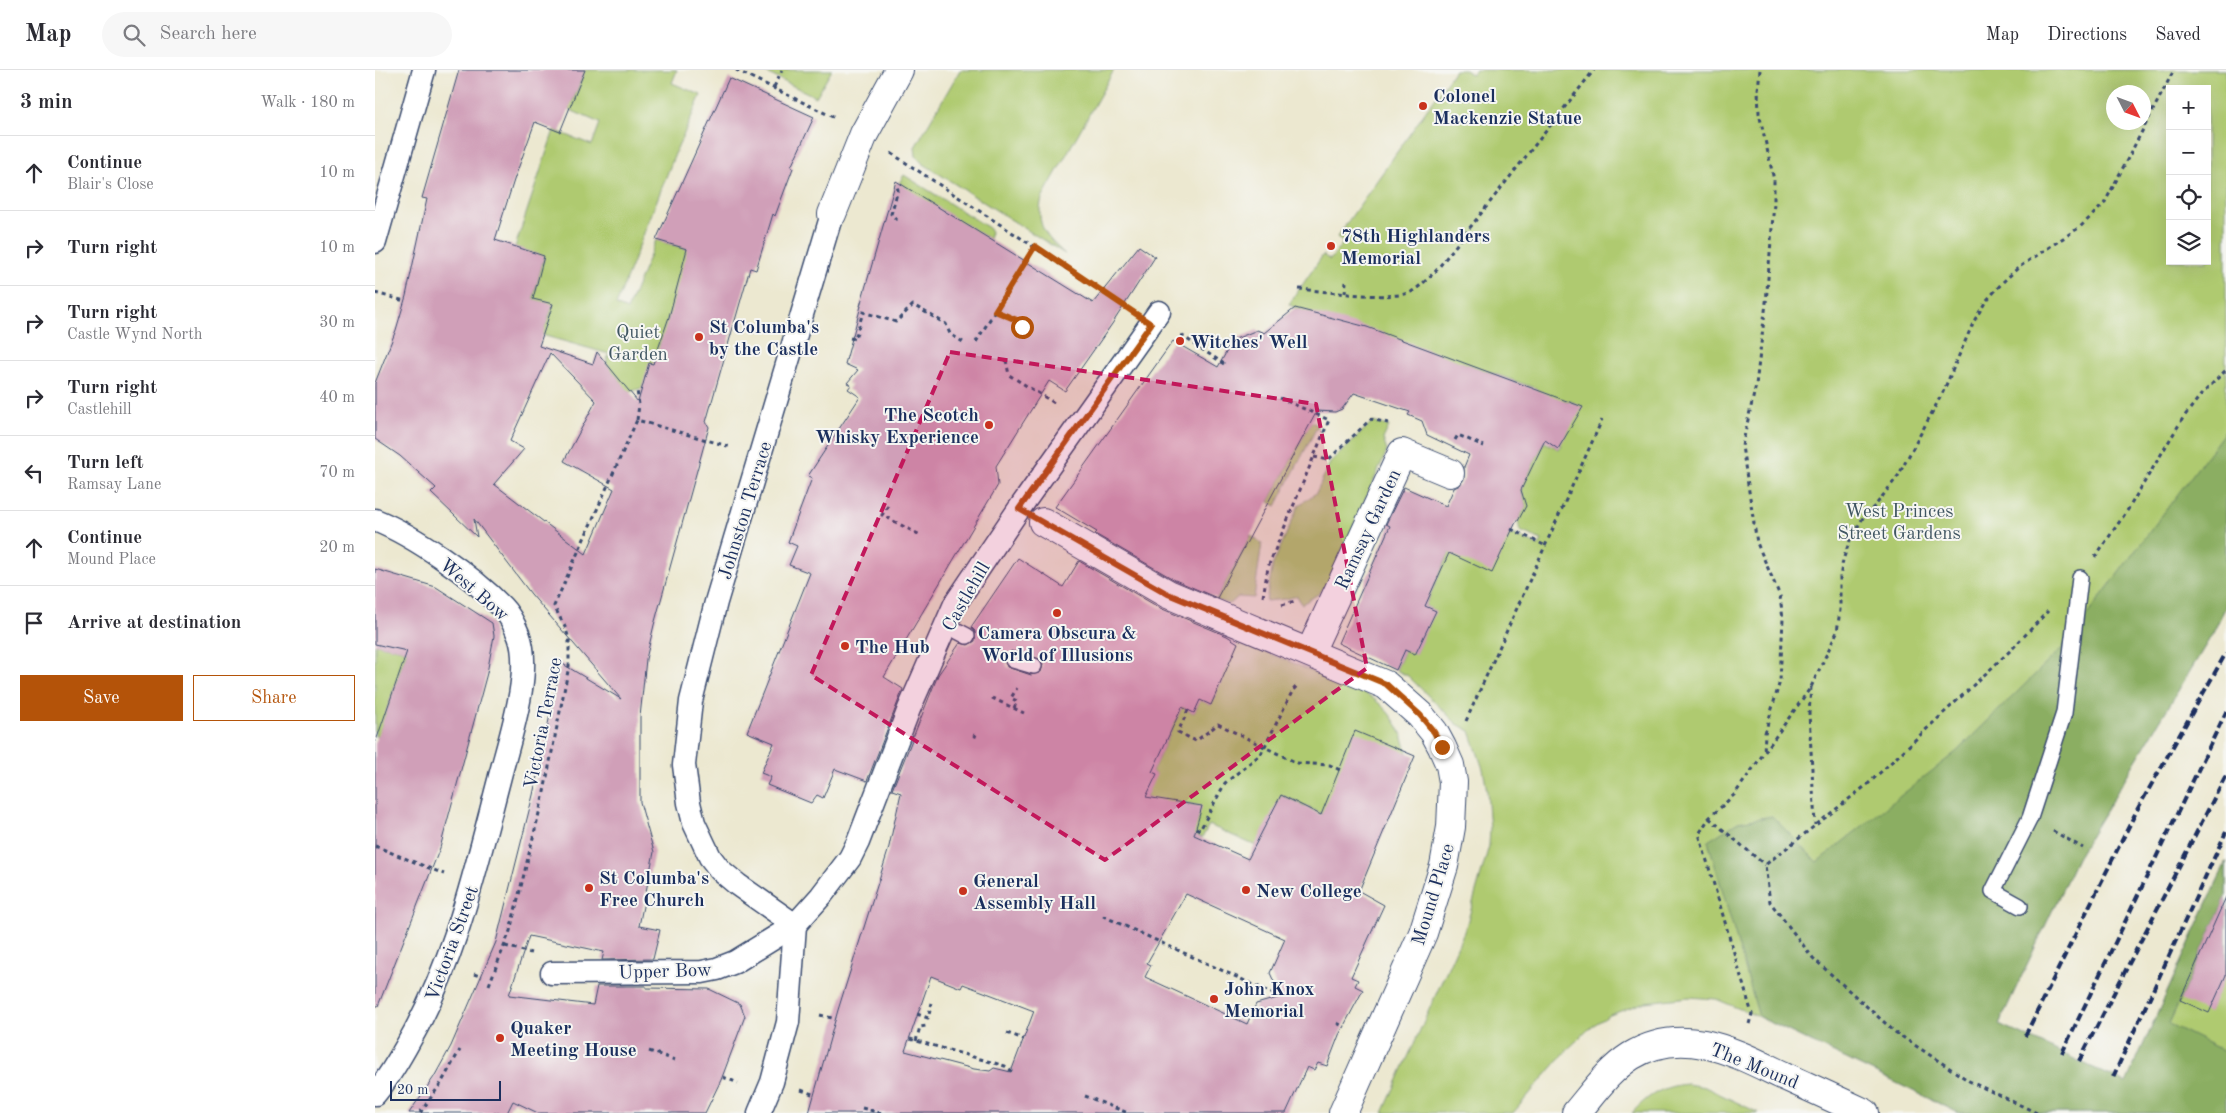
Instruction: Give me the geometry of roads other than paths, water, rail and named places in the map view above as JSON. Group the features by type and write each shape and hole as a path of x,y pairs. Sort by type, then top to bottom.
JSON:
{"street":[{"path":"375,242 425,70"},
{"name":"Johnston Terrace","path":"795,925 720,870 710,857 694,823 689,803 685,765 691,701 714,611 832,214 864,134 899,70"},
{"name":"Castlehill","path":"795,925 841,871 854,850 909,708 955,604 1031,515 1082,420 1155,318"},
{"name":"Ramsay Garden","path":"1310,652 1402,453 1450,473"},
{"name":"Mound Place","path":"1031,515 1168,594 1386,684 1420,715 1434,732 1442,747 1450,765 1453,782 1451,827 1445,866 1423,933 1343,1113"},
{"name":"West Bow","path":"375,520 394,528 469,578 502,608 513,623 520,638 523,662 520,691 499,779"},
{"name":"Victoria Street","path":"375,1094 413,1036 427,1009 446,963 472,885 499,779"},
{"path":"759,1113 772,1082 788,1022 795,925"},
{"name":"Upper Bow","path":"552,973 702,972 735,962 795,925"},
{"name":"The Mound","path":"1576,1113 1611,1072 1631,1056 1653,1046 1675,1042 1717,1046 1865,1113"}],"lane":[{"path":"2020,906 1993,891 2030,818 2064,713 2080,578"},
{"path":"946,625 967,636"},
{"path":"1013,660 1034,666"}],"railway":[{"path":"2025,1036 2137,810 2226,653"},
{"path":"2062,1053 2226,712"},
{"path":"2079,1061 2226,775"},
{"path":"2113,1077 2226,832"}],"place":[{"name":"Colonel Mackenzie Statue","path":"1423,106"},
{"name":"78th Highlanders Memorial","path":"1331,246"},
{"name":"St Columba's by the Castle","path":"699,337"},
{"name":"Witches' Well","path":"1180,341"},
{"name":"The Scotch Whisky Experience","path":"989,425"},
{"name":"Camera Obscura & World of Illusions","path":"1057,613"},
{"name":"The Hub","path":"845,646"},
{"name":"St Columba's Free Church","path":"589,888"},
{"name":"New College","path":"1246,890"},
{"name":"General Assembly Hall","path":"963,891"},
{"name":"John Knox Memorial","path":"1214,999"},
{"name":"Quaker Meeting House","path":"500,1038"}],"park label":[{"name":"Quiet Garden","path":"638,342"},
{"name":"West Princes Street Gardens","path":"1899,521"}]}
